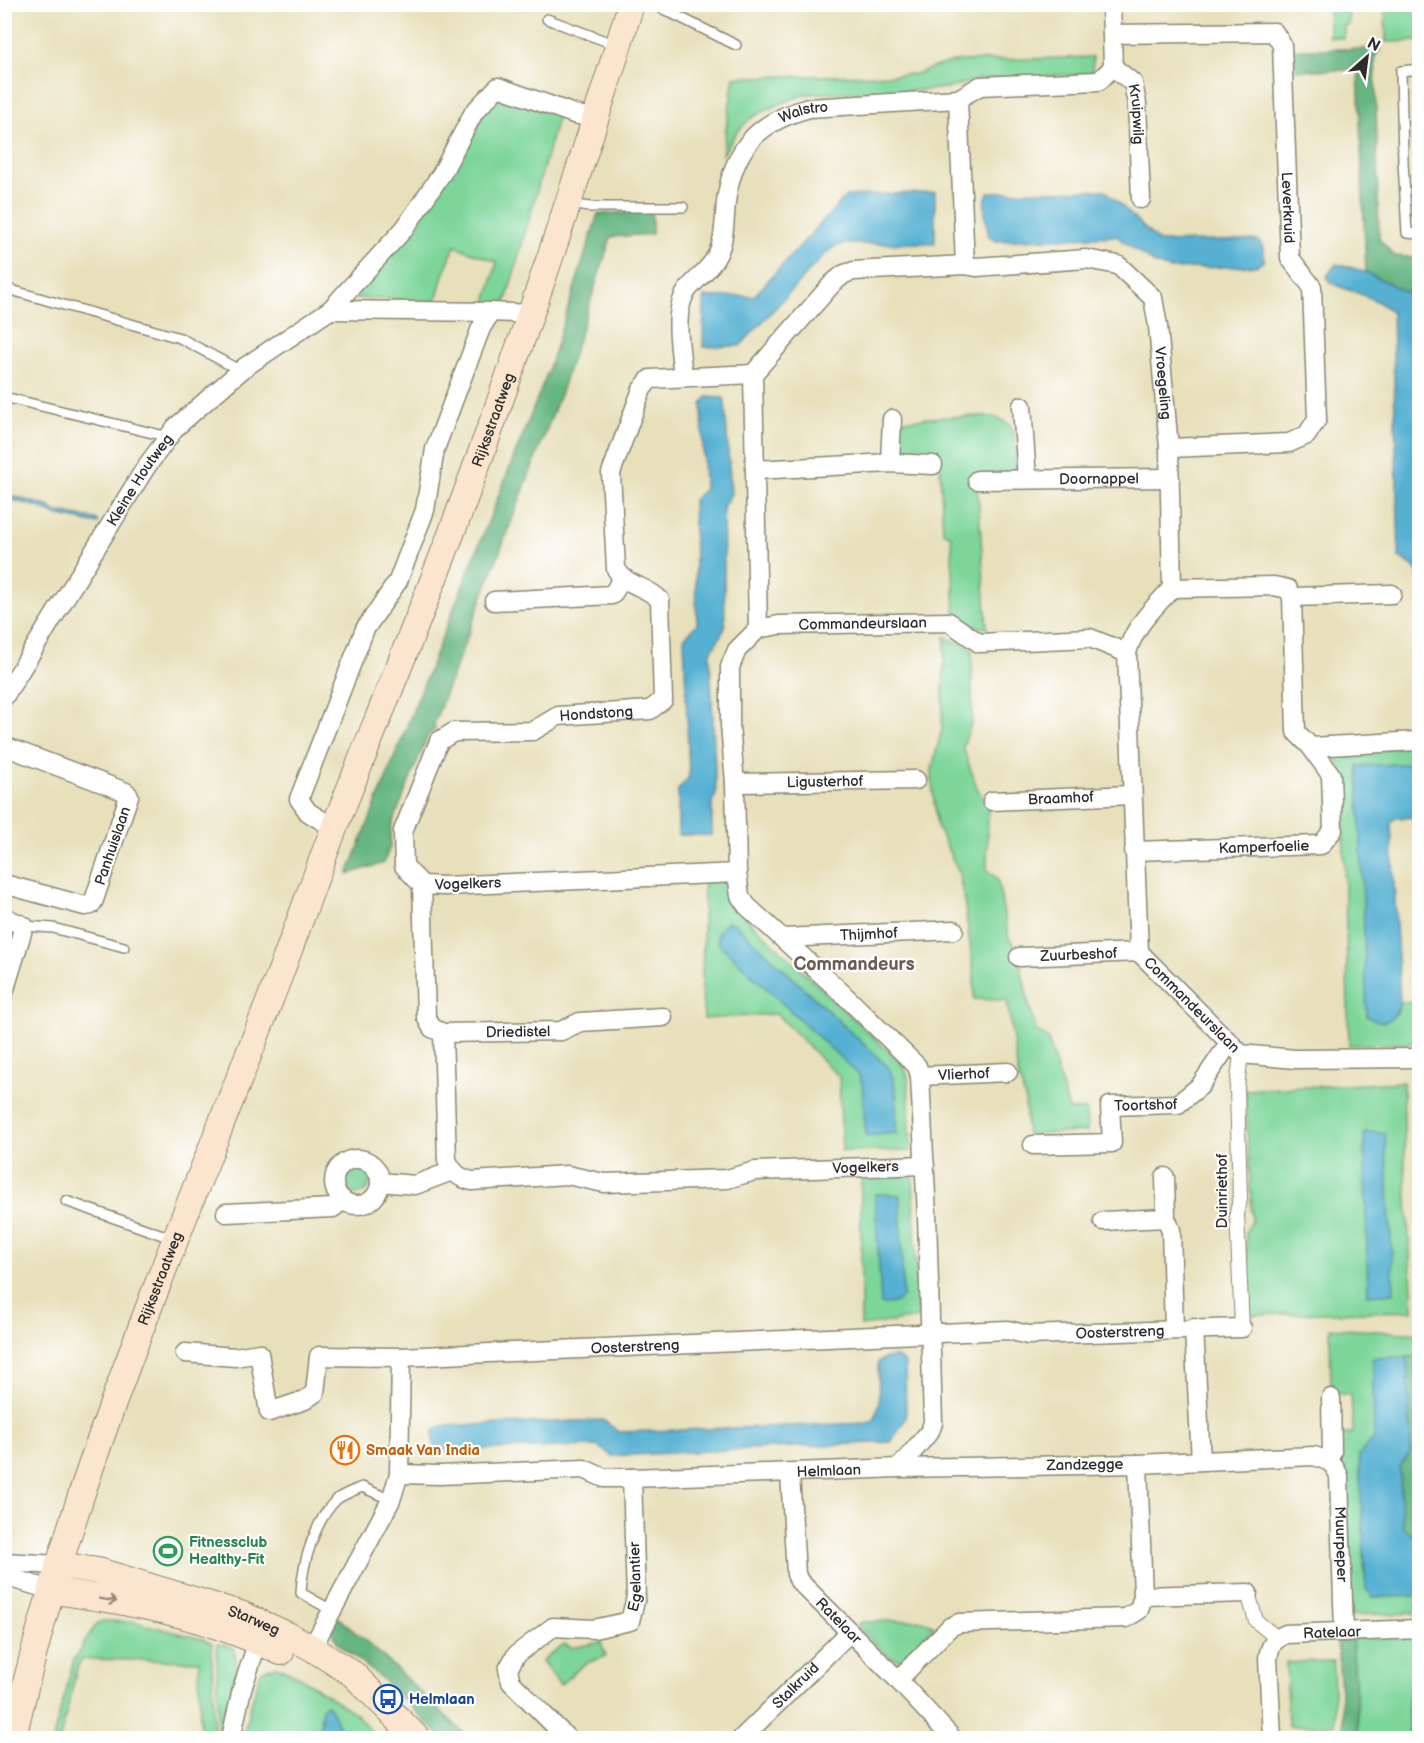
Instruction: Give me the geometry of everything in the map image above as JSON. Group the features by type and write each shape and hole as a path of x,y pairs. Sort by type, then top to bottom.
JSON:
{"main road":[{"name":"Rijksstraatweg","path":"13,1738 16,1704 58,1565 110,1409 280,976 334,828 458,516 569,204 631,4"},
{"name":"Starweg","path":"58,1565 98,1571 243,1616 312,1648 352,1674 417,1738"},
{"name":"Starweg","path":"51,1590 134,1604 184,1616 258,1641 340,1684 369,1704 405,1738"},
{"path":"258,1641 312,1648"}],"street":[{"name":"Kruipwilg","path":"1111,4 1113,67 1133,82 1137,104 1141,199"},
{"name":"Leverkruid","path":"1112,34 1274,32 1282,45 1290,258 1312,287 1317,419 1307,435 1289,443 1169,448"},
{"name":"Walstro","path":"683,377 678,314 680,303 687,289 712,265 721,245 727,195 734,166 747,144 766,125 786,114 809,108 958,99 980,86 1099,81 1113,67"},
{"name":"Kleine Houtweg","path":"4,697 146,467 176,427 241,371 330,310 405,228 442,173 474,112 498,87 574,114 596,119"},
{"path":"958,99 965,265"},
{"name":"Vroegeling","path":"753,374 844,273 1086,260 1118,265 1153,298 1158,326 1169,448 1172,588"},
{"path":"330,310 531,314"},
{"path":"334,828 308,812 299,799 365,629 398,581 425,510 435,449 481,328 491,312"},
{"path":"494,601 612,595 622,579 616,569 611,473 642,389 650,379 753,374 758,628 737,650 730,667 730,725 740,896 747,906 897,1046 917,1066 920,1076 933,1423 930,1431 898,1468"},
{"path":"1022,406 1027,479"},
{"path":"890,463 892,419"},
{"path":"755,470 890,463 933,465"},
{"name":"Doornappel","path":"977,480 1170,478"},
{"name":"Hondstong","path":"422,885 404,866 403,831 439,741 454,732 533,731 558,716 650,710 663,700 660,600 652,592 622,579"},
{"path":"1127,653 1139,624 1172,588 1274,586 1287,589 1292,597 1392,594"},
{"name":"Kamperfoelie","path":"1134,851 1321,845 1333,830 1331,775 1311,747 1296,732 1292,597"},
{"name":"Commandeurslaan","path":"758,628 779,625 949,622 979,643 1090,638 1127,653 1139,952 1236,1048 1295,1059 1419,1058"},
{"path":"1311,747 1417,741"},
{"name":"Panhuislaan","path":"4,746 126,792 129,796 91,904 85,906 4,884"},
{"name":"Ligusterhof","path":"735,783 916,780"},
{"name":"Braamhof","path":"992,801 1131,795"},
{"name":"Vogelkers","path":"443,1033 432,1028 426,1017 422,885 737,873"},
{"path":"4,917 24,926 10,953 4,993"},
{"name":"Thijmhof","path":"783,938 954,930"},
{"name":"Zuurbeshof","path":"1019,957 1139,952"},
{"name":"Driedistel","path":"443,1033 561,1031 580,1022 663,1017"},
{"path":"380,1182 415,1185 452,1171 447,1160 443,1033"},
{"name":"Toortshof","path":"1033,1145 1112,1143 1110,1106 1178,1104 1200,1086 1236,1048"},
{"name":"Duinriethof","path":"1236,1048 1240,1198 1237,1213 1242,1328"},
{"name":"Vlierhof","path":"920,1076 1008,1072"},
{"path":"354,1159 369,1163 375,1168 380,1182 375,1196 370,1201 356,1204 343,1200 337,1194 334,1179 336,1172 347,1161 354,1159"},
{"name":"Vogelkers","path":"452,1171 472,1181 567,1175 604,1183 727,1179 755,1171 925,1165"},
{"name":"Oosterstreng","path":"1165,1177 1166,1218 1171,1230 1174,1329"},
{"path":"226,1213 333,1208 343,1200"},
{"path":"1103,1221 1166,1218"},
{"path":"1194,1328 1201,1461"},
{"name":"Oosterstreng","path":"184,1353 235,1357 259,1353 269,1412 305,1400 315,1393 319,1356 401,1357 1008,1330 1028,1335 1242,1328"},
{"path":"312,1648 391,1500 399,1474 401,1357"},
{"path":"1138,1464 1314,1456 1326,1460 1332,1453 1331,1398"},
{"name":"Muurpeper","path":"1326,1460 1335,1466 1339,1476 1344,1632"},
{"name":"Zandzegge","path":"898,1468 1138,1464 1143,1596"},
{"name":"Helmlaan","path":"399,1474 440,1475 584,1469 604,1478 632,1478 898,1468"},
{"name":"Ratelaar","path":"790,1473 796,1574 799,1581 898,1680 952,1738"},
{"name":"Egelantier","path":"567,1738 511,1682 508,1669 516,1655 553,1627 594,1629 630,1621 636,1598 632,1478"},
{"path":"4,1562 58,1565"},
{"path":"4,1576 51,1590"},
{"path":"898,1680 950,1627 959,1623 1126,1618 1138,1610 1143,1596 1248,1593 1256,1621 1277,1638 1270,1648 1268,1658 1272,1738"},
{"name":"Ratelaar","path":"1277,1638 1286,1634 1419,1629"},
{"name":"Stalkruid","path":"742,1738 849,1633"},
{"path":"231,1738 242,1689 258,1641"}],"lane":[{"path":"653,4 736,45"},
{"path":"547,19 618,46"},
{"path":"1419,69 1401,70 1407,232 1419,234"},
{"path":"569,204 590,207 683,207"},
{"path":"4,288 180,338 241,371"},
{"path":"4,397 169,437"},
{"path":"24,926 53,928 124,947"},
{"path":"66,1201 176,1240"},
{"path":"331,1610 302,1593 302,1574 307,1552 324,1518 338,1499 362,1487 391,1500"}],"green space":[{"path":"1329,5 1348,5 1349,25 1344,25 1344,38 1329,37"},
{"path":"1385,5 1419,5 1419,41 1386,42"},
{"path":"1293,49 1381,49 1375,56 1379,239 1395,256 1419,258 1419,342 1417,298 1366,273 1358,70 1296,70"},
{"path":"1093,57 1092,74 979,79 948,88 926,90 805,94 752,117 735,134 722,156 734,77 916,74 940,65 960,61"},
{"path":"499,96 559,112 506,301 485,306 497,262 455,246 443,275 436,301 353,298 419,215 486,110"},
{"path":"652,211 652,234 611,237 561,392 434,723 435,730 428,735 391,827 390,846 384,863 348,874 547,374 598,214"},
{"path":"983,416 996,418 1010,426 1015,440 1016,471 977,480 987,628 975,626 955,613 951,536 943,532 940,467 902,455 898,450 900,421"},
{"path":"945,637 972,649 972,721 963,747 977,788 988,805 987,870 997,878 1009,939 1017,948 1036,1030 1048,1039 1069,1110 1086,1110 1087,1132 1027,1134 1025,1098 1018,1074 1007,1000 974,999 974,975 959,873 937,826 932,784 932,769 942,729"},
{"path":"1419,745 1419,763 1359,766 1397,1014 1400,1002 1419,1002 1419,1043 1349,1045 1342,775 1337,759 1331,753"},
{"path":"727,880 733,906 904,1066 908,1078 911,1151 842,1151 839,1077 776,1014 704,1019 702,993 704,881","holes":["728,922 735,924 888,1067 894,1082 896,1133 859,1075"]},
{"path":"1403,1082 1413,1311 1247,1315 1246,1231 1252,1220 1245,1090"},
{"path":"357,1168 366,1172 370,1181 366,1190 357,1194 348,1190 344,1181 348,1172"},
{"path":"913,1175 918,1318 861,1326 861,1176"},
{"path":"1330,1328 1419,1334 1419,1357 1373,1358 1374,1438 1364,1544 1364,1571 1373,1597 1419,1596 1419,1613 1352,1615 1341,1461 1337,1435 1353,1433 1351,1394 1331,1394"},
{"path":"1407,1357 1419,1357 1419,1541 1402,1526 1400,1467 1411,1452"},
{"path":"335,1615 375,1649 469,1738 442,1738 386,1682 338,1643 331,1628"},
{"path":"923,1620 934,1626 900,1660 887,1655 857,1626 861,1622"},
{"path":"103,1621 134,1622 203,1639 212,1644 214,1736 206,1738 200,1734 199,1661 83,1659 78,1665 60,1738 53,1738 74,1659 90,1633"},
{"path":"1419,1636 1419,1675 1410,1689 1407,1705 1410,1738 1359,1738 1352,1639"},
{"path":"1352,1639 1359,1738 1344,1738 1337,1640"},
{"path":"601,1642 606,1656 584,1664 560,1685 542,1661 564,1644 572,1648"},
{"path":"217,1644 234,1648 237,1666 222,1728 218,1729"},
{"path":"1333,1661 1335,1725 1288,1726 1286,1662"},
{"path":"276,1666 300,1677 356,1714 377,1738 345,1738 332,1710 326,1704 322,1708 319,1738 243,1738 261,1671"},
{"path":"1419,1675 1419,1738 1410,1738 1408,1697"}],"water":[{"path":"1105,190 1159,242 1258,240 1264,249 1264,261 1256,266 1170,269 1155,264 1116,236 996,241 989,237 985,202 989,192"},
{"path":"935,192 935,243 835,246 740,346 703,347 704,297 754,296 846,196"},
{"path":"1336,264 1368,274 1417,298 1420,342 1419,574 1412,565 1399,557 1392,313 1371,298 1330,282 1327,276"},
{"path":"707,397 724,398 731,494 723,507 725,628 710,654 716,795 712,802 712,835 678,835 678,790 689,777 684,638 697,624 693,500 704,490 702,404"},
{"path":"5,494 51,507 53,511 95,519 98,524 56,515 39,507 5,498"},
{"path":"1419,763 1419,817 1396,818 1391,822 1400,1002 1392,1018 1384,1022 1367,1016 1358,766"},
{"path":"728,922 735,924 888,1067 894,1082 896,1133 866,1136 862,1083 859,1075 718,943 719,931"},
{"path":"1364,1132 1385,1133 1394,1293 1368,1295"},
{"path":"875,1194 900,1195 903,1296 890,1304 881,1304"},
{"path":"897,1357 905,1363 906,1418 891,1442 612,1456 597,1446 436,1451 433,1440 433,1432 441,1426 603,1420 619,1432 868,1423 875,1419 879,1402 878,1362 885,1358"},
{"path":"1407,1357 1411,1452 1400,1467 1402,1526 1419,1541 1419,1596 1373,1597 1366,1589 1359,1455 1374,1438 1373,1358"},
{"path":"326,1704 332,1710 345,1738 319,1738 322,1708"}],"place":[{"name":"Smaak Van India","path":"345,1450"},
{"name":"Fitnessclub Healthy-Fit","path":"168,1551"},
{"name":"Helmlaan","path":"388,1699"}],"district":[{"name":"Commandeurs","path":"854,964"}]}
